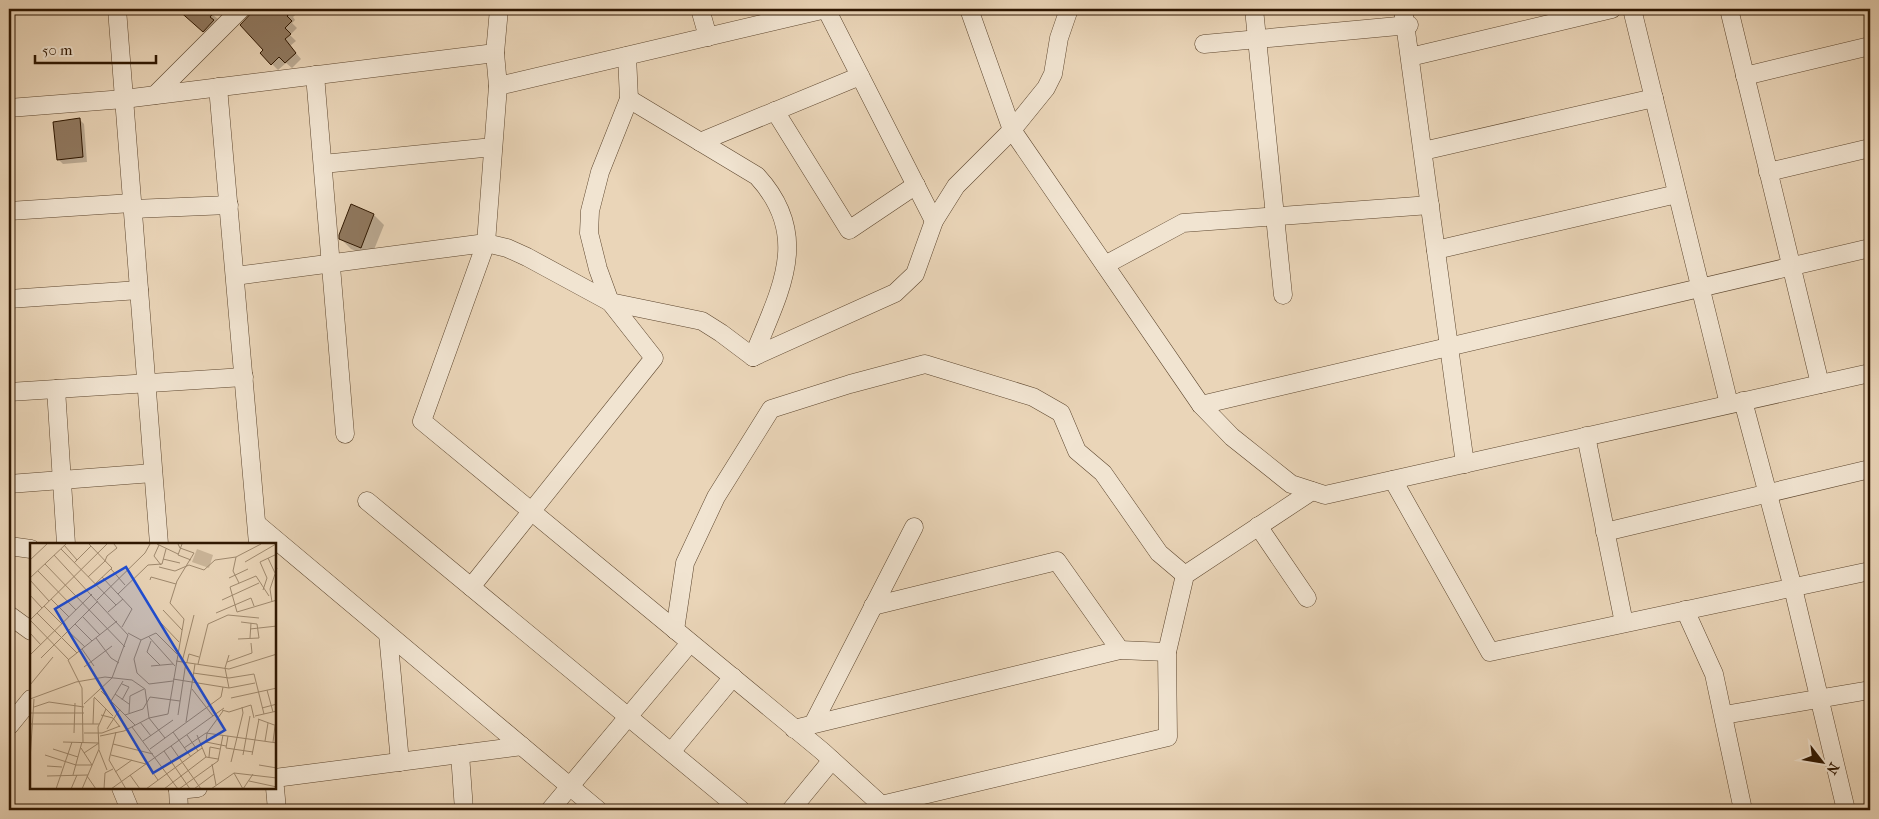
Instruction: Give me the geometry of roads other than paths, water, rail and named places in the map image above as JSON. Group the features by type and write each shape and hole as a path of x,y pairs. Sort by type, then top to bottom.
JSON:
{"street":[{"path":"117,9 159,543"},
{"path":"155,95 241,9"},
{"path":"499,9 495,54 498,86 486,243 422,421 832,760 884,808 1168,736 1167,652 1185,574 1312,491"},
{"path":"700,9 708,37"},
{"path":"498,86 826,9 934,221"},
{"path":"969,9 1012,130 1201,405 1232,437 1291,484 1324,495 1870,373"},
{"path":"753,357 895,293 915,274 934,221 956,186 1012,130 1046,88 1053,74 1059,38 1069,9"},
{"path":"1254,9 1283,295"},
{"path":"1410,57 1612,9"},
{"path":"1632,9 1700,288 1767,494 1793,588 1846,810"},
{"path":"1729,9 1820,384"},
{"path":"1204,44 1406,20 1464,464"},
{"path":"1745,76 1870,46"},
{"path":"9,108 124,99 495,54"},
{"path":"471,587 654,358 610,302 598,269 589,233 590,211 600,172 629,99 626,56"},
{"path":"315,75 345,434"},
{"path":"700,142 860,76"},
{"path":"218,87 258,543"},
{"path":"1422,151 1654,98"},
{"path":"629,99 757,176 772,192 786,225 788,255 782,282 753,357"},
{"path":"775,111 849,230 916,185"},
{"path":"323,164 493,147"},
{"path":"1768,172 1870,148"},
{"path":"1436,250 1677,194"},
{"path":"9,211 132,206 229,205"},
{"path":"1105,265 1183,223 1430,205"},
{"path":"235,276 486,243 507,248 527,257 610,302 702,321 753,357"},
{"path":"1201,405 1870,248"},
{"path":"9,298 139,290"},
{"path":"675,630 685,563 716,497 771,409 850,384 925,364 1033,397 1061,413 1077,451 1103,473 1159,553 1185,574"},
{"path":"9,392 244,377"},
{"path":"56,389 66,543"},
{"path":"1586,436 1624,624"},
{"path":"1605,532 1870,469"},
{"path":"9,484 153,473"},
{"path":"1392,480 1490,652 1870,571"},
{"path":"367,501 741,810"},
{"path":"256,524 598,810"},
{"path":"1258,526 1307,598"},
{"path":"813,724 914,528"},
{"path":"9,546 30,549"},
{"path":"874,606 1057,561 1120,650"},
{"path":"1685,610 1714,674 1743,810"},
{"path":"9,616 30,630"},
{"path":"388,634 400,762"},
{"path":"550,810 690,643"},
{"path":"794,729 1120,650 1167,652"},
{"path":"670,752 732,677"},
{"path":"1724,715 1870,690"},
{"path":"9,726 30,700"},
{"path":"276,778 522,746"},
{"path":"460,754 464,810"},
{"path":"796,808 832,760"},
{"path":"121,789 130,810"},
{"path":"178,789 179,810"},
{"path":"275,789 277,810"}]}
